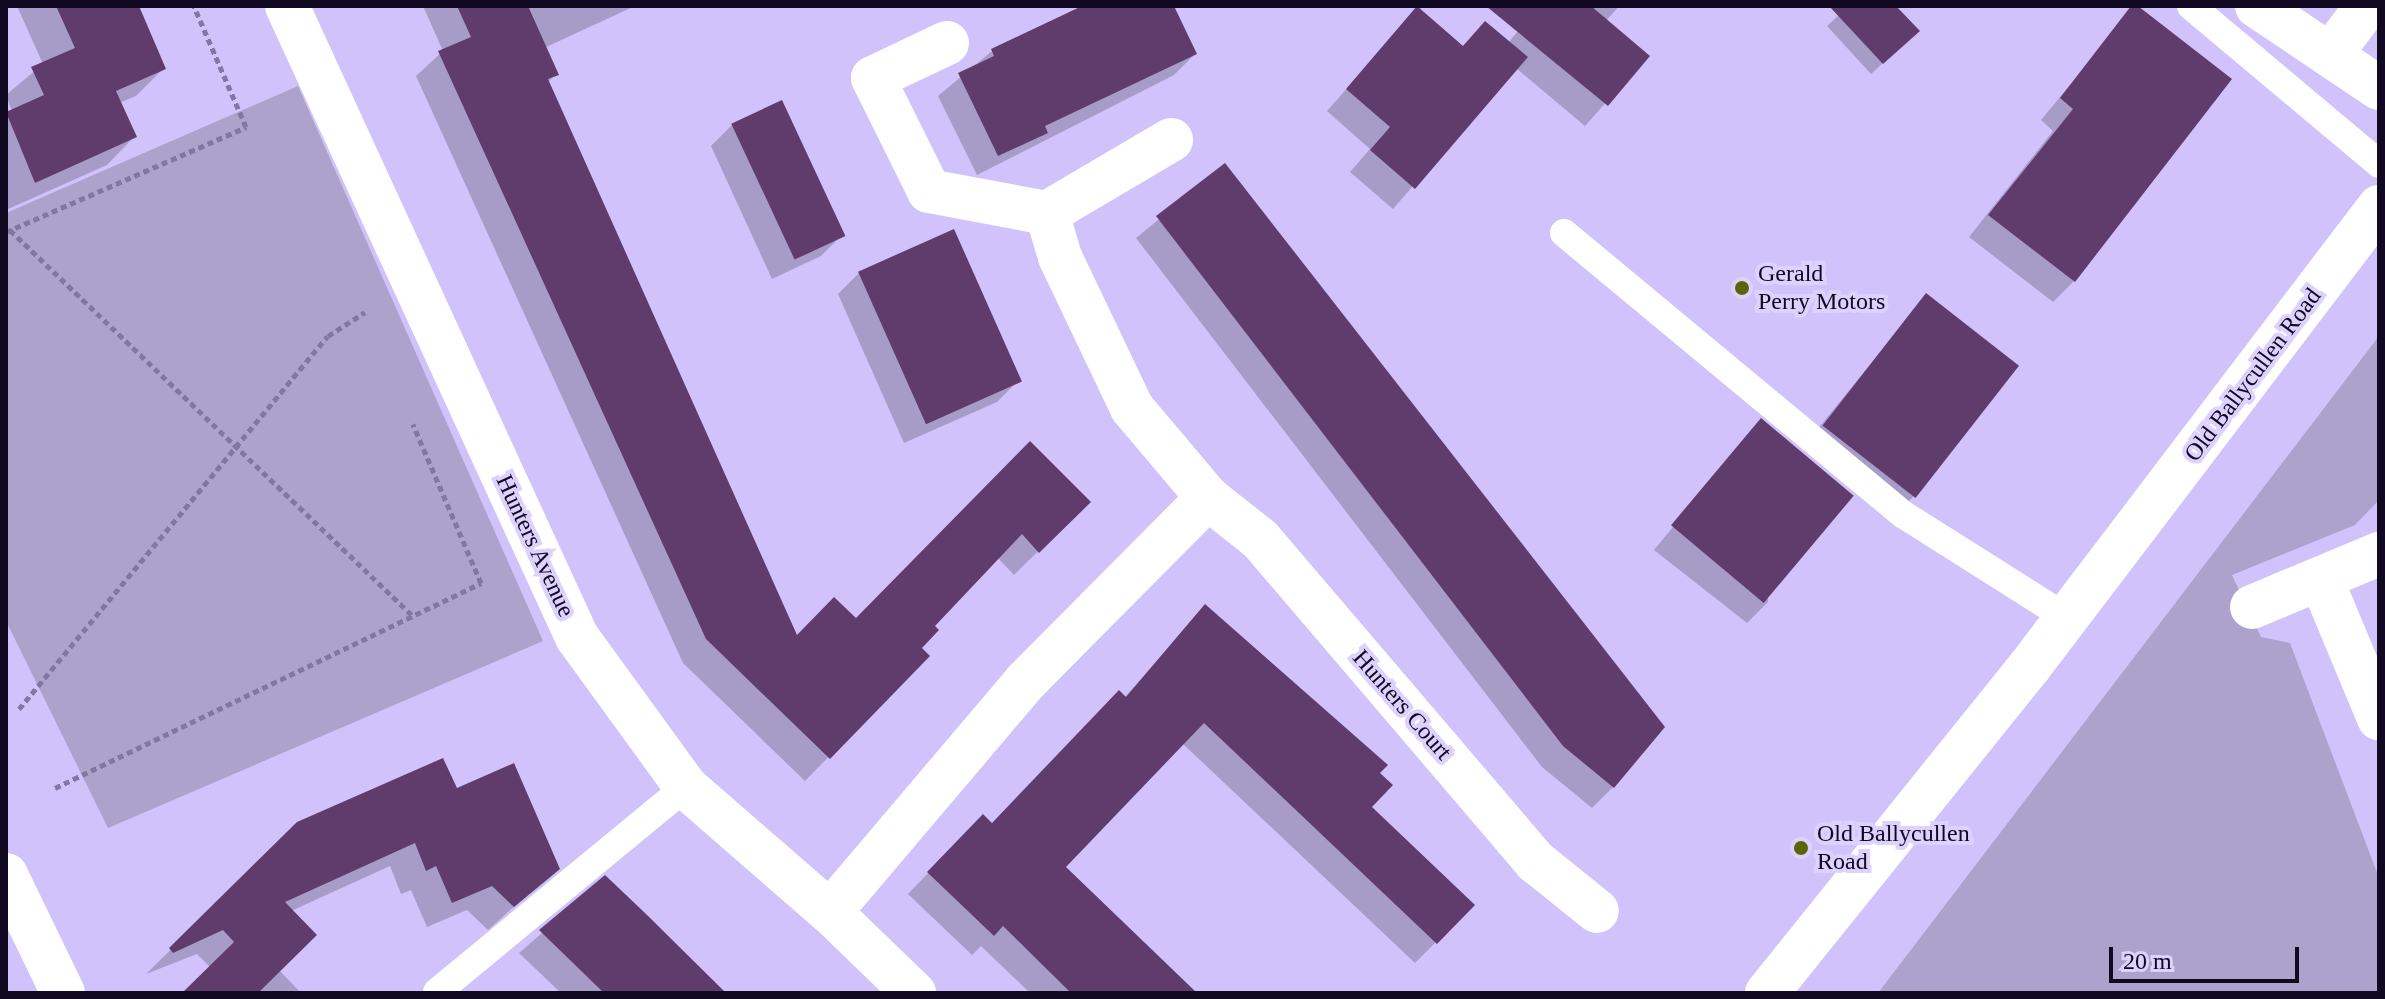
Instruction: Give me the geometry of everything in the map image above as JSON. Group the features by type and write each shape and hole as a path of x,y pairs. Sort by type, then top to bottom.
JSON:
{"street":[{"name":"Hunters Avenue","path":"287,6 577,637 686,787 830,912 914,993"},
{"path":"2257,6 2379,88"},
{"path":"2330,55 2367,6"},
{"path":"947,43 873,78 929,191 1047,213 1171,140"},
{"name":"Old Ballycullen Road","path":"1767,993 2067,618 2379,207"},
{"name":"Hunters Court","path":"1047,213 1060,257 1132,408 1208,498 1260,539 1536,862 1597,911"},
{"path":"830,912 1025,682 1208,498"},
{"path":"2252,607 2379,554"},
{"path":"2321,579 2379,718"},
{"path":"6,875 63,993"}],"lane":[{"path":"2191,6 2379,164"},
{"path":"1564,233 1904,515 2067,618"},
{"path":"437,992 686,787"}],"path":[{"path":"194,6 246,127 8,231 414,617"},
{"path":"19,709 328,336 364,310 370,324"},
{"path":"55,788 481,583 407,410"}],"shaded area":[{"path":"298,86 543,641 108,828 6,621 6,213"},
{"path":"2379,336 2379,500 2355,525 2232,575 2261,637 2290,643 2379,878 2379,993 1878,993"}],"building":[{"path":"56,6 139,6 166,69 116,91 137,137 35,183 6,112 44,95 31,67 75,48"},
{"path":"457,6 528,6 559,75 548,79 797,635 834,597 856,618 1030,441 1091,502 1039,553 1022,534 935,626 939,630 922,648 930,656 830,759 706,639 438,51 471,37"},
{"path":"1082,6 1174,6 1197,54 1045,126 1048,133 998,156 958,73 994,56 991,49"},
{"path":"1417,6 1463,46 1485,21 1528,57 1415,189 1370,150 1390,127 1346,89"},
{"path":"1486,6 1591,6 1650,56 1608,106"},
{"path":"1829,6 1896,6 1920,31 1883,64"},
{"path":"2131,6 2138,6 2232,79 2075,282 1988,215 2073,109 2060,98"},
{"path":"782,100 845,236 795,260 731,124"},
{"path":"1225,163 1665,727 1614,788 1563,746 1156,216"},
{"path":"954,229 1022,382 926,424 858,272"},
{"path":"1926,293 2019,366 1916,498 1823,425"},
{"path":"1761,418 1854,496 1764,603 1671,525"},
{"path":"1205,604 1388,765 1380,773 1393,785 1372,807 1475,905 1437,944 1204,723 1066,867 1197,993 1071,993 1003,926 994,936 927,872 983,814 992,823 1119,690 1126,697"},
{"path":"443,758 457,788 514,763 560,869 514,907 492,886 452,903 436,866 426,871 415,843 285,902 317,935 258,993 182,993 234,942 223,930 173,953 169,948 297,822"},
{"path":"605,875 726,993 604,993 539,930"}],"place":[{"name":"Gerald Perry Motors","path":"1742,288"},
{"name":"Old Ballycullen Road","path":"1801,848"}]}
